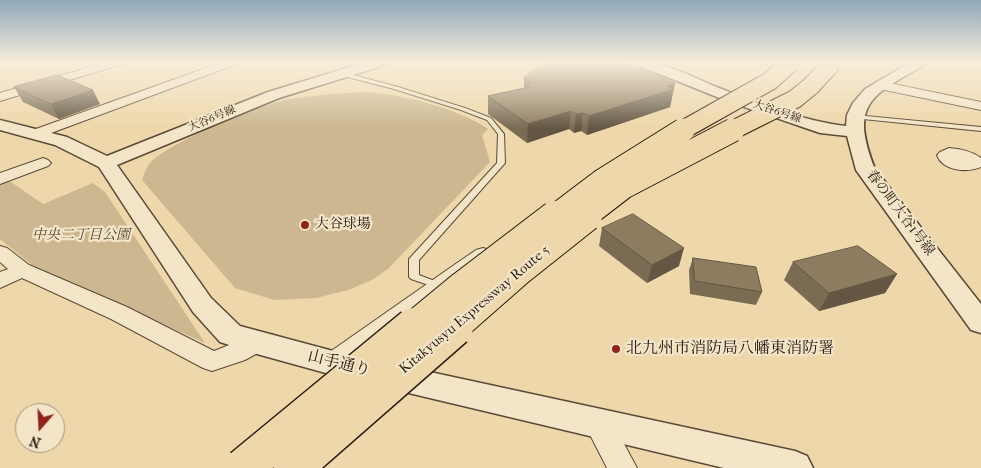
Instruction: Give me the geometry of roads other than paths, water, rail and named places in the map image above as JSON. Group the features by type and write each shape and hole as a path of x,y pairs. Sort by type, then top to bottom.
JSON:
{"highway":[{"path":"603,180 677,133 763,85"},
{"path":"603,180 768,100 789,85"},
{"name":"Kitakyusyu Expressway Route 5","path":"293,468 526,264 624,188 665,164 769,114 795,99 812,85"},
{"name":"Kitakyusyu Expressway Route 5","path":"243,468 458,290 603,180"}],"street":[{"path":"0,98 43,85"},
{"path":"38,134 171,85"},
{"name":"大谷6号線","path":"106,163 276,93 301,85"},
{"name":"大谷6号線","path":"699,85 732,98 826,129 855,124"},
{"path":"333,363 375,335 437,285 629,154 732,98 751,85"},
{"path":"855,124 860,101 879,85 981,106"},
{"name":"春の町大谷1号線","path":"855,124 858,151 866,170 980,319"},
{"name":"山手通り","path":"0,125 38,134 79,148 106,163 202,305 230,334 333,363 795,468"},
{"path":"0,179 43,162"},
{"path":"0,252 22,270 119,313 212,361 236,354 258,343"},
{"path":"0,281 22,270"},
{"path":"598,423 622,468"}],"lane":[{"path":"384,85 489,119 501,134 501,163 414,259 414,277 437,285"},
{"path":"855,124 981,129"}],"place":[{"name":"大谷球場","path":"305,225"},
{"name":"北九州市消防局八幡東消防署","path":"616,349"}],"park label":[{"name":"中央二丁目公園","path":"81,236"}]}
